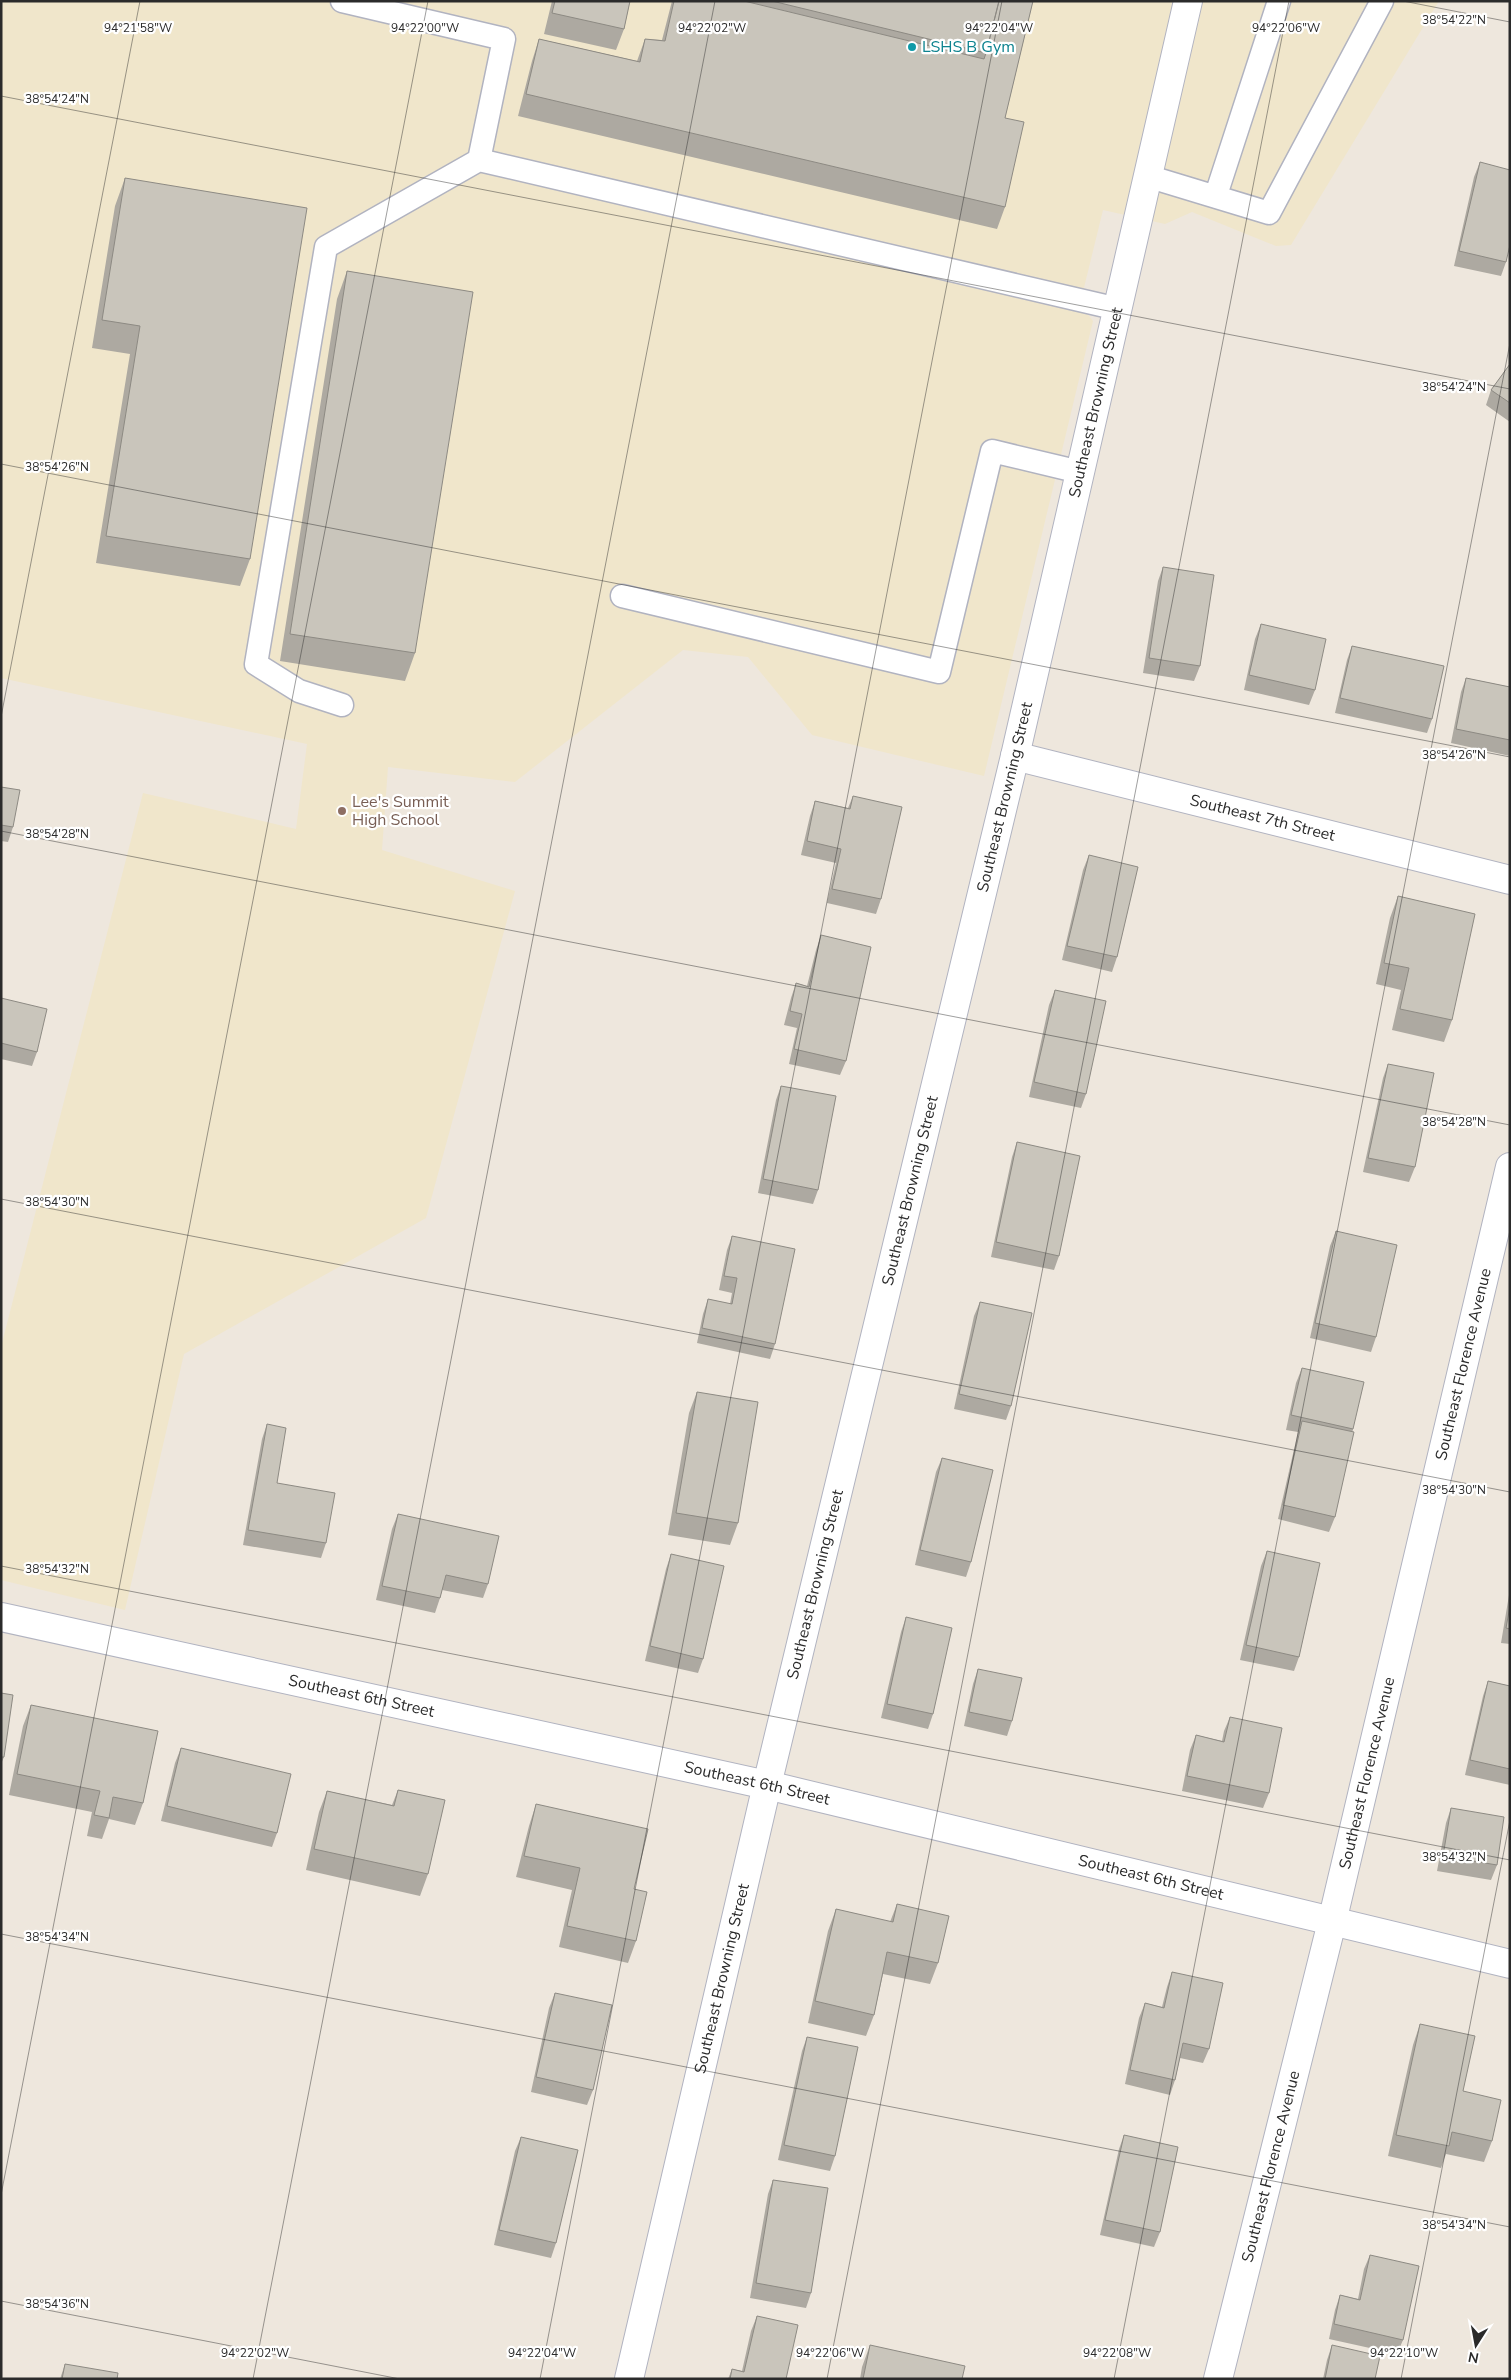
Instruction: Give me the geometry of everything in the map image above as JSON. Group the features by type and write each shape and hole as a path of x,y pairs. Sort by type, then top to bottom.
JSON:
{"street":[{"name":"Southeast Browning Street","path":"629,2379 766,1785 1014,756 1188,1"},
{"name":"Southeast 7th Street","path":"1014,756 1510,880"},
{"name":"Southeast Florence Avenue","path":"1218,2379 1332,1922 1510,1167"},
{"name":"Southeast 6th Street","path":"1,1617 766,1785 1510,1964"}],"lane":[{"path":"342,1 504,39 479,160"},
{"path":"1216,195 1279,1"},
{"path":"1147,176 1216,195 1270,213 1382,1"},
{"path":"342,705 299,692 256,664 326,247 479,160 1118,309"},
{"path":"622,596 939,672 992,450 1080,472"}],"shaded area":[{"name":"Lee's Summit High School","path":"1,1 1439,1 1291,245 1276,246 1192,212 1165,224 1103,210 1080,304 1093,321 984,776 812,735 748,657 683,650 515,782 388,767 382,850 515,891 426,1218 184,1354 125,1610 1,1580 1,1347 143,793 296,829 307,744 1,678"}],"building":[{"path":"555,1 630,1 624,29 552,13"},
{"path":"674,1 744,1 984,59 999,1 1033,1 1005,118 1024,122 1005,207 526,94 539,39 640,62 645,39 665,41"},
{"path":"772,1 999,1 986,53"},
{"path":"1480,162 1510,170 1510,245 1506,262 1459,251"},
{"path":"125,178 307,208 250,559 106,536 140,326 102,320"},
{"path":"347,271 473,292 415,653 290,634"},
{"path":"1510,364 1510,403 1491,390"},
{"path":"1163,567 1214,575 1200,666 1149,658"},
{"path":"1261,624 1326,639 1315,690 1249,675"},
{"path":"1352,646 1444,666 1432,719 1340,698"},
{"path":"1466,678 1510,687 1510,740 1456,729"},
{"path":"1,787 20,790 13,827 1,825"},
{"path":"853,796 902,807 881,899 832,889 841,849 807,841 815,801 850,809"},
{"path":"1089,855 1138,867 1117,957 1067,946"},
{"path":"1398,896 1475,914 1452,1020 1400,1009 1409,968 1384,963"},
{"path":"821,935 871,947 846,1061 794,1049 802,1014 790,1011 796,983 809,987"},
{"path":"1055,990 1106,1001 1086,1094 1034,1082"},
{"path":"1,998 47,1009 37,1052 1,1043"},
{"path":"1388,1064 1434,1073 1415,1167 1368,1158"},
{"path":"781,1086 836,1096 818,1190 763,1179"},
{"path":"1017,1142 1080,1156 1059,1256 996,1242"},
{"path":"1336,1231 1397,1245 1376,1337 1315,1323"},
{"path":"732,1236 795,1249 775,1344 702,1328 708,1299 732,1304 737,1278 724,1276"},
{"path":"980,1302 1032,1313 1011,1406 959,1394"},
{"path":"1302,1368 1364,1382 1353,1429 1291,1415"},
{"path":"697,1392 758,1402 738,1523 676,1513"},
{"path":"1302,1421 1354,1432 1335,1517 1283,1505"},
{"path":"267,1424 286,1428 277,1483 335,1493 326,1543 248,1530"},
{"path":"942,1458 993,1470 971,1562 920,1550"},
{"path":"398,1514 499,1536 488,1584 446,1575 440,1598 382,1586"},
{"path":"1267,1551 1320,1563 1299,1657 1246,1645"},
{"path":"671,1554 724,1566 703,1659 650,1646"},
{"path":"1510,1606 1510,1629 1506,1628"},
{"path":"906,1617 952,1628 933,1714 887,1704"},
{"path":"978,1669 1022,1678 1012,1721 969,1712"},
{"path":"1488,1681 1510,1686 1510,1769 1470,1760"},
{"path":"1,1693 13,1695 4,1757 1,1757"},
{"path":"31,1705 158,1731 143,1803 113,1797 109,1818 94,1815 100,1791 17,1774"},
{"path":"1230,1717 1282,1728 1269,1793 1187,1776 1196,1735 1224,1742"},
{"path":"181,1748 291,1774 277,1833 167,1806"},
{"path":"398,1790 445,1800 428,1874 314,1849 327,1791 394,1806"},
{"path":"536,1804 648,1829 634,1889 647,1892 636,1941 567,1926 580,1868 524,1856"},
{"path":"1451,1808 1504,1817 1497,1865 1443,1856"},
{"path":"897,1904 949,1916 938,1963 887,1952 874,2015 815,2001 836,1909 893,1922"},
{"path":"1172,1972 1223,1983 1209,2049 1183,2043 1175,2080 1130,2070 1145,2003 1164,2008"},
{"path":"555,1993 612,2005 593,2090 536,2077"},
{"path":"1420,2024 1475,2036 1463,2091 1501,2100 1492,2141 1452,2132 1449,2146 1396,2135"},
{"path":"807,2037 858,2047 835,2156 784,2145"},
{"path":"1124,2135 1178,2147 1160,2232 1105,2220"},
{"path":"521,2137 578,2150 556,2243 499,2230"},
{"path":"773,2180 828,2188 811,2293 756,2283"},
{"path":"1370,2255 1419,2266 1403,2340 1334,2324 1340,2295 1360,2300"},
{"path":"757,2316 798,2325 786,2379 730,2379 732,2369 744,2372"},
{"path":"870,2345 965,2366 962,2379 863,2379"},
{"path":"1332,2345 1380,2356 1375,2379 1325,2379"},
{"path":"65,2364 118,2373 117,2379 62,2379"}],"place":[{"name":"LSHS B Gym","path":"912,47"},
{"name":"Lee's Summit High School","path":"342,811"}]}
